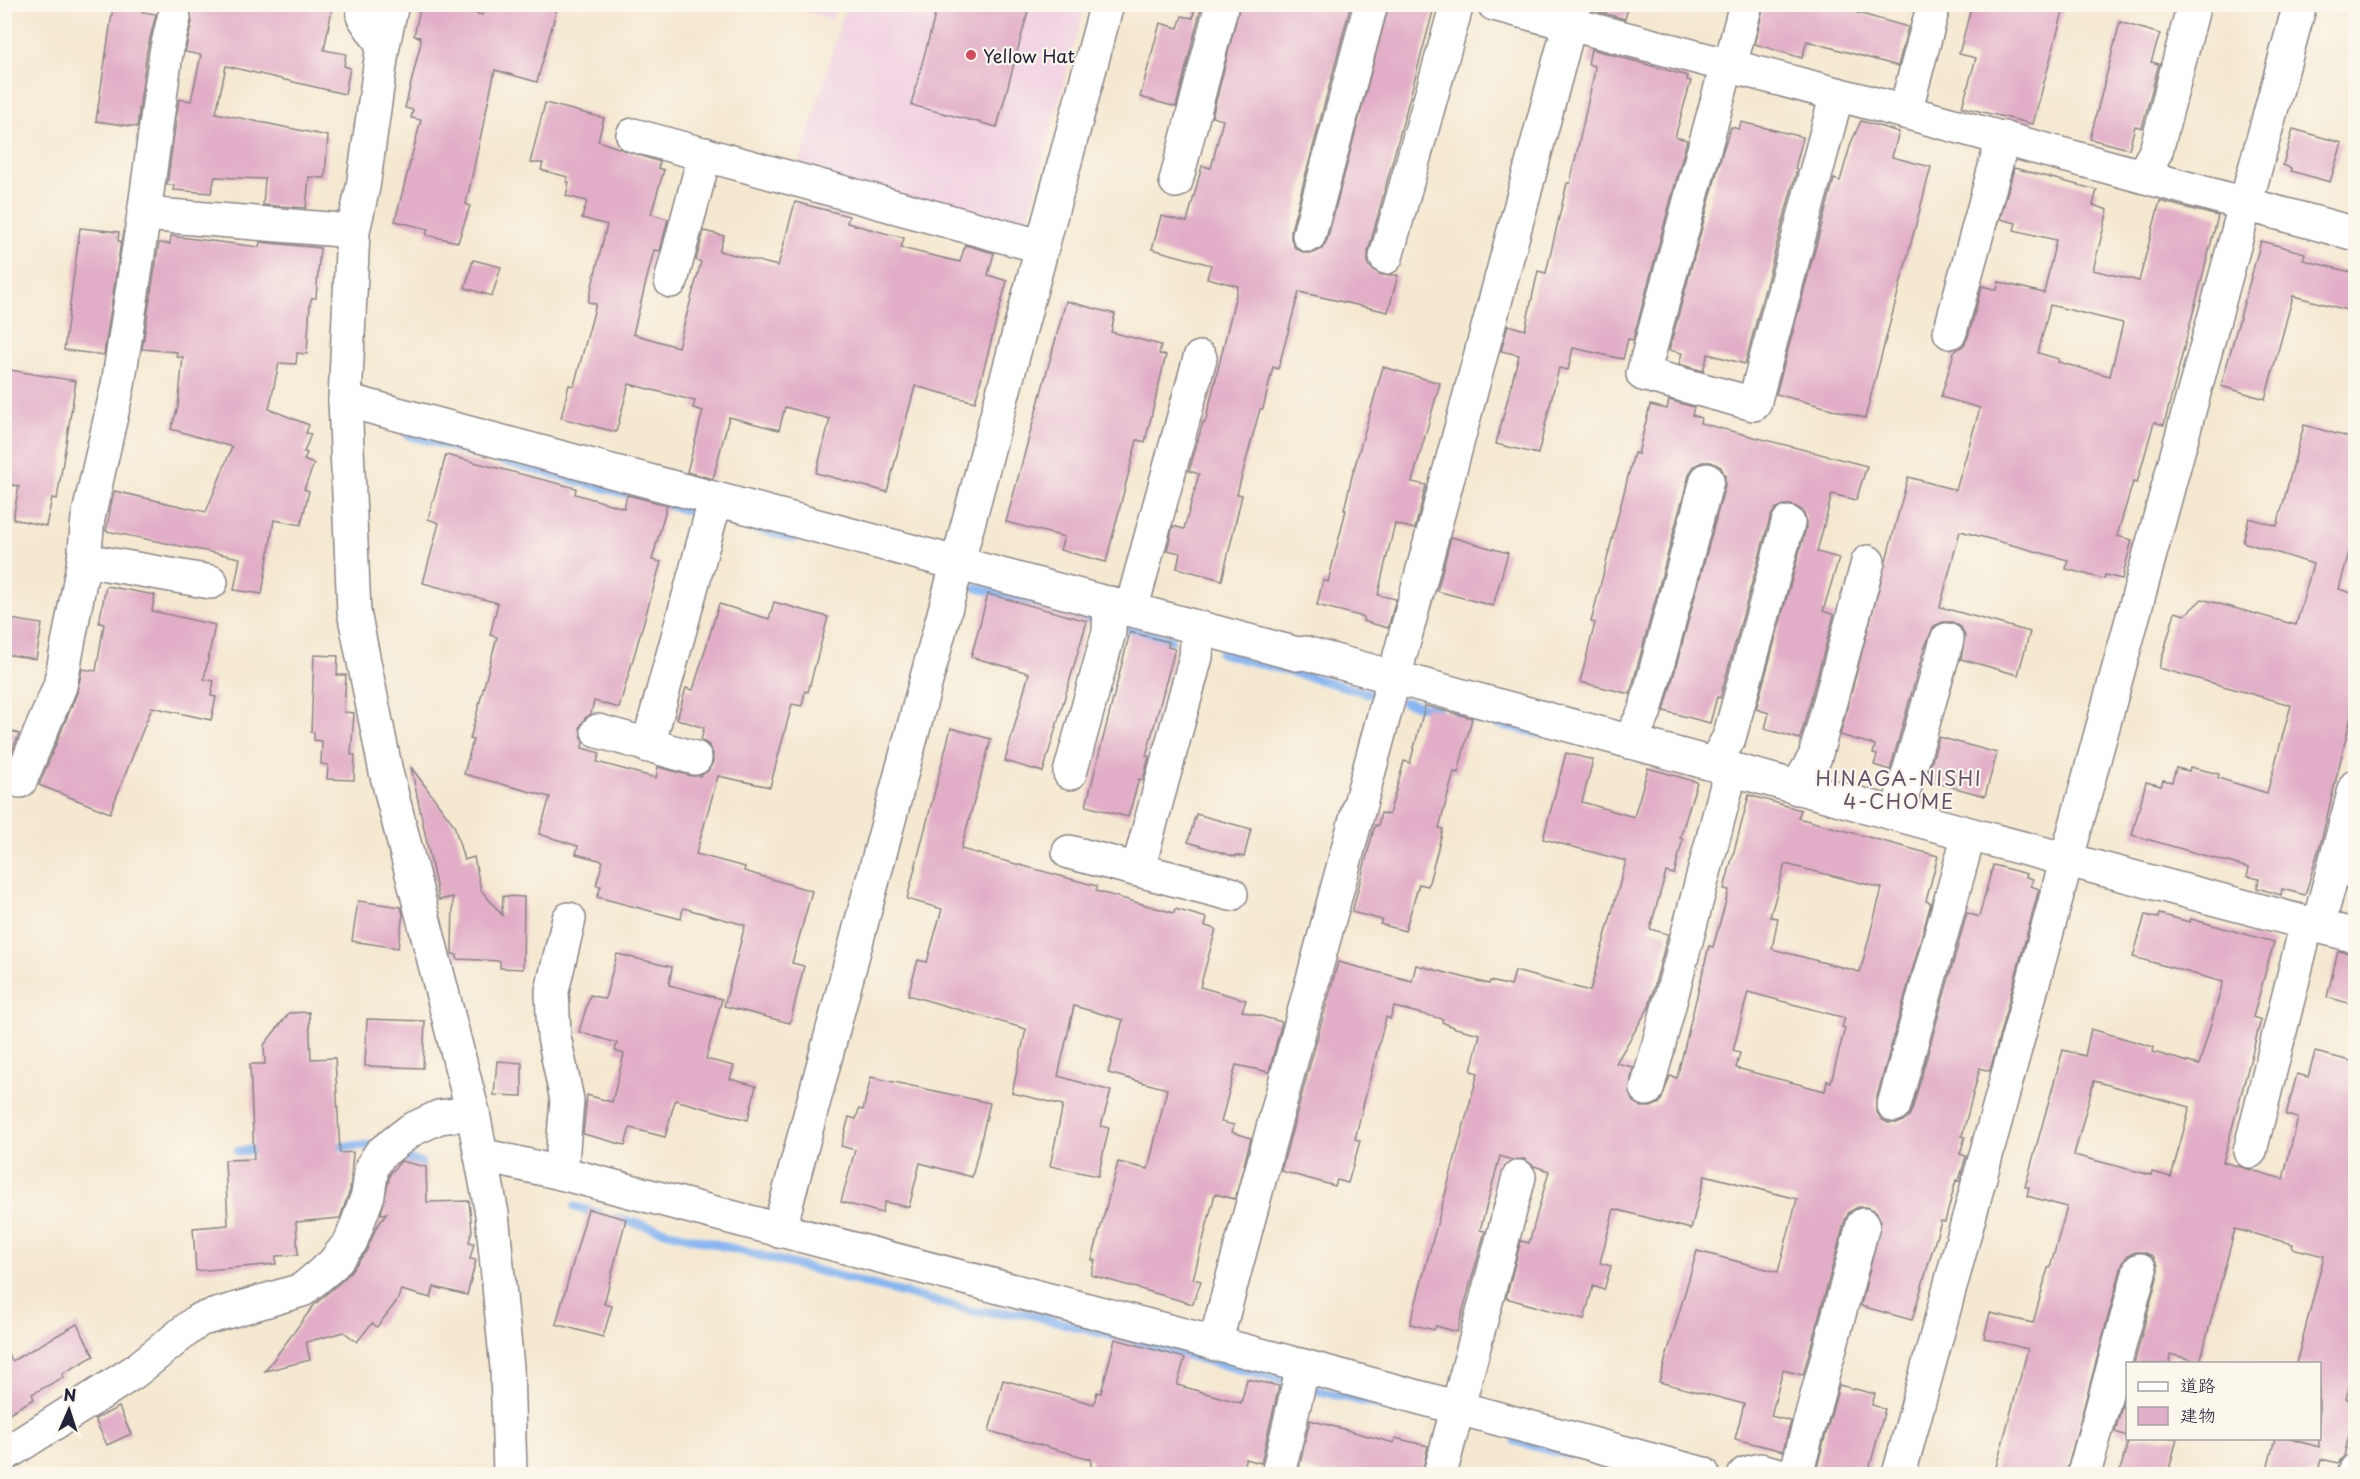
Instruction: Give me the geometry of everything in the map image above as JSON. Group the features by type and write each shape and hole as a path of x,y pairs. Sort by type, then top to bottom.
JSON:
{"street":[{"path":"363,4 363,16 383,45"},
{"path":"392,4 383,45 363,187 353,231 345,400 354,612 389,783 473,1113 492,1214 507,1368 510,1474"},
{"path":"779,1231 1107,4"},
{"path":"1176,182 1221,4"},
{"path":"1309,235 1371,4"},
{"path":"1386,257 1457,4"},
{"path":"1494,4 1573,14 1729,66 2355,234"},
{"path":"1746,4 1643,374 1754,404 1837,94"},
{"path":"1905,112 1934,4"},
{"path":"2142,176 2156,151 2194,4"},
{"path":"1899,1474 2300,4"},
{"path":"1215,1344 1573,14"},
{"path":"20,781 60,686 84,560 88,518 118,385 166,53 174,18"},
{"path":"633,135 1043,247"},
{"path":"1950,332 2003,138"},
{"path":"671,281 705,154"},
{"path":"144,214 353,231"},
{"path":"1070,773 1109,633 1120,607 1200,358"},
{"path":"345,400 715,501 959,562 1297,654 1305,653 1797,788 2355,936"},
{"path":"1629,742 1645,711 1707,480"},
{"path":"648,746 715,501"},
{"path":"1647,1089 1729,738 1788,523"},
{"path":"84,560 210,582"},
{"path":"1797,788 1815,757 1868,562"},
{"path":"1138,869 1196,657 1197,628"},
{"path":"1897,814 1947,640"},
{"path":"598,731 695,758"},
{"path":"2250,1151 2312,925 2355,786"},
{"path":"1894,1105 1969,834"},
{"path":"1069,852 1231,894"},
{"path":"561,1173 567,1100 554,1037 552,991 569,919"},
{"path":"4,1455 125,1379 199,1320 302,1290 333,1264 351,1241 368,1195 372,1167 380,1154 396,1140 439,1117 473,1113"},
{"path":"481,1155 561,1173 1303,1366 1703,1474"},
{"path":"1440,1474 1519,1177"},
{"path":"1796,1474 1863,1225"},
{"path":"2084,1474 2140,1270"},
{"path":"1278,1474 1303,1366"},
{"path":"1745,1474 1760,1470 1776,1474"},
{"path":"2354,1474 2355,1470"}],"shaded area":[{"path":"837,4 833,19 781,5"},
{"path":"846,5 1085,5 1024,230 798,169"}],"building":[{"path":"189,4 333,4 324,50 346,54 344,66 350,68 345,94 226,66 216,113 328,136 325,178 309,177 306,208 263,205 265,179 215,177 211,193 173,190 174,185 167,185 179,99 191,101 201,55 185,52 192,22"},
{"path":"421,4 440,4 482,15 484,4 558,4 537,82 495,70 466,204 470,206 458,242 426,235 428,229 395,221 421,120 411,118 413,110 405,108 421,42 420,37 414,36"},
{"name":"Yellow Hat","path":"938,4 1030,4 997,127 911,105"},
{"path":"1195,4 1202,4 1176,107 1140,97 1160,23 1178,28 1182,16 1193,18"},
{"path":"1240,4 1351,4 1291,230 1291,239 1295,248 1305,253 1314,253 1322,249 1327,240 1389,4 1435,4 1368,252 1368,265 1373,270 1382,275 1398,275 1388,312 1299,292 1278,369 1273,367 1263,409 1260,409 1237,494 1242,495 1222,580 1177,568 1180,553 1167,550 1173,526 1184,529 1199,474 1189,471 1203,422 1205,423 1238,286 1207,278 1211,265 1152,249 1161,216 1187,222 1202,166 1211,168 1223,120 1212,117"},
{"path":"1601,4 1629,4 1625,19 1599,12"},
{"path":"1764,4 1826,4 1908,27 1898,66 1807,41 1802,58 1755,44"},
{"path":"1972,4 2065,4 2033,124 1962,107 1976,58 1959,54"},
{"path":"113,7 156,14 147,50 137,127 96,121"},
{"path":"2120,22 2160,34 2151,62 2159,64 2142,128 2135,126 2129,149 2090,139"},
{"path":"1591,49 1688,76 1687,80 1691,81 1675,137 1687,140 1633,340 1628,339 1623,359 1573,348 1568,370 1559,368 1538,454 1496,444 1519,355 1501,351 1508,325 1525,330 1538,271 1546,273 1567,183 1570,183 1594,75 1595,66 1588,64"},
{"path":"545,103 604,118 598,141 660,162 658,168 664,170 651,214 668,219 660,251 654,250 633,334 678,347 701,262 696,260 704,231 724,236 719,251 778,266 795,202 849,216 847,223 904,238 901,248 960,262 965,245 994,253 988,275 1007,281 975,402 915,386 887,492 816,473 830,419 785,407 779,430 729,417 713,479 687,472 703,411 693,408 695,401 629,384 616,432 561,418 569,385 574,386 596,304 588,302 607,225 582,218 587,201 566,196 568,177 541,170 543,163 530,163"},
{"path":"1861,121 1899,132 1892,157 1931,167 1865,418 1776,394 1834,179 1840,181 1851,143"},
{"path":"1741,122 1803,137 1795,169 1797,169 1745,364 1708,354 1703,371 1679,364 1682,353 1669,350 1723,150 1731,127 1739,129"},
{"path":"2293,129 2342,143 2330,182 2291,171 2291,168 2283,165"},
{"path":"2014,168 2097,190 2093,205 2108,210 2093,270 2139,281 2160,201 2218,216 2164,425 2154,422 2137,483 2133,482 2117,536 2132,540 2122,579 2105,575 2104,579 2066,569 2068,560 1960,531 1940,607 2030,632 2018,675 1961,659 1965,636 1961,627 1952,622 1943,622 1934,626 1924,649 1890,770 1874,765 1877,755 1873,754 1875,745 1840,735 1908,477 1956,490 1980,408 1941,397 1954,352 1964,345 1968,337 1982,286 1997,290 1999,282 2044,293 2056,240 2014,230 2016,223 2000,219","holes":["2050,305 2123,323 2110,376 2058,362 2059,359 2038,353"]},
{"path":"80,228 119,232 118,241 121,241 104,355 64,350"},
{"path":"171,236 259,247 260,242 320,248 316,298 312,298 310,303 307,354 297,353 296,364 279,363 269,409 309,425 306,433 311,434 304,452 307,453 304,460 314,464 304,489 309,491 301,525 274,520 262,594 234,590 240,558 106,531 114,491 206,512 232,447 171,429 178,407 183,357 176,357 177,352 142,349 159,243 170,244"},
{"path":"2261,241 2305,253 2303,260 2355,273 2355,312 2293,296 2265,399 2221,386"},
{"path":"473,260 501,267 492,296 465,288"},
{"path":"1066,301 1115,314 1111,332 1161,345 1159,354 1166,355 1145,442 1137,440 1106,562 1060,550 1064,537 1006,522"},
{"path":"1383,367 1440,383 1412,482 1426,485 1415,529 1395,524 1378,595 1396,599 1388,628 1363,621 1364,617 1317,605 1323,580 1328,582 1352,476"},
{"path":"4,369 76,381 57,499 52,498 46,526 13,519 19,486 4,484"},
{"path":"1669,400 1694,407 1692,415 1701,418 1700,423 1867,466 1856,500 1832,494 1817,552 1839,558 1823,611 1834,615 1800,739 1765,729 1769,713 1756,709 1806,528 1806,519 1802,510 1792,505 1784,505 1775,509 1770,518 1720,698 1717,697 1710,723 1664,711 1725,485 1725,476 1721,467 1711,462 1702,462 1694,466 1689,475 1630,694 1580,682 1595,623 1591,622 1634,453 1638,454 1650,405 1667,409"},
{"path":"2304,425 2355,439 2355,530 2339,589 2355,594 2355,700 2321,842 2305,895 2282,889 2281,895 2257,888 2259,879 2247,876 2249,868 2132,835 2146,782 2161,786 2163,780 2172,782 2176,768 2189,771 2190,767 2219,774 2218,778 2267,793 2291,705 2159,668 2175,612 2185,615 2202,599 2296,625 2313,564 2243,542 2249,518 2277,526"},
{"path":"446,455 576,488 575,494 624,508 627,495 667,505 652,560 661,562 619,708 594,701 591,714 585,718 580,727 582,748 600,753 597,762 656,778 658,767 691,776 700,776 708,771 713,762 713,754 709,745 701,740 704,728 677,719 686,688 693,690 719,604 769,619 774,602 828,617 808,692 805,691 802,706 792,704 770,787 718,776 696,854 745,867 744,871 812,891 792,963 804,966 790,1023 724,1006 745,925 683,908 681,919 597,897 601,886 596,885 603,861 576,854 578,846 539,834 550,797 464,774 473,740 470,739 497,637 490,635 498,603 423,583 439,523 428,519"},
{"path":"1451,537 1508,553 1493,606 1437,591"},
{"path":"106,586 155,595 152,611 215,625 204,679 214,681 211,696 216,697 211,720 152,707 110,813 39,785 77,693 82,669 96,671 104,624 99,623"},
{"path":"988,594 1087,621 1043,772 1005,761 1029,673 971,657"},
{"path":"4,618 42,624 36,659 4,654"},
{"path":"1130,632 1169,642 1168,647 1175,649 1146,756 1149,757 1143,780 1139,779 1128,817 1086,806"},
{"path":"314,655 338,656 337,675 346,675 344,712 354,713 351,755 355,755 354,780 327,779 328,765 321,764 322,741 314,740 314,732 311,732"},
{"path":"1425,706 1472,718 1458,773 1454,772 1439,828 1443,829 1428,886 1419,884 1405,931 1380,924 1382,920 1352,912 1375,825 1378,826 1381,813 1389,815 1404,761 1410,763"},
{"path":"4,728 19,734 11,754 4,751"},
{"path":"951,728 991,739 961,849 1097,886 1096,891 1174,913 1175,909 1207,918 1205,926 1216,929 1200,987 1246,1000 1242,1011 1282,1022 1269,1072 1236,1065 1221,1122 1234,1125 1232,1132 1251,1138 1235,1199 1215,1194 1193,1279 1201,1281 1193,1304 1091,1275 1095,1260 1092,1260 1118,1162 1148,1169 1167,1089 1108,1073 1123,1020 1074,1006 1058,1076 1111,1091 1101,1126 1109,1128 1098,1176 1050,1166 1063,1105 1012,1093 1026,1029 908,995 918,960 927,962 942,909 907,899"},
{"path":"1939,737 1997,753 1985,796 1926,780"},
{"path":"1566,753 1593,760 1582,802 1634,817 1648,768 1697,782 1680,838 1683,839 1674,874 1666,872 1650,929 1668,934 1649,1007 1616,1063 1633,1067 1629,1093 1633,1102 1642,1107 1651,1107 1660,1103 1670,1076 1677,1078 1709,946 1713,947 1729,890 1724,889 1749,795 1801,810 1798,818 1938,856 1926,901 1931,903 1876,1100 1876,1110 1881,1119 1888,1123 1899,1123 1908,1118 1912,1110 1967,913 1979,917 1993,865 2027,874 2026,877 2033,879 2031,886 2039,889 1990,1071 1980,1068 1962,1136 1965,1137 1960,1154 1966,1156 1959,1181 1956,1180 1945,1222 1941,1221 1912,1320 1861,1306 1881,1221 1876,1211 1867,1207 1858,1207 1849,1212 1845,1220 1803,1375 1783,1370 1771,1416 1791,1421 1783,1451 1735,1439 1744,1404 1659,1382 1697,1251 1778,1272 1797,1199 1705,1175 1691,1229 1614,1209 1600,1263 1611,1266 1604,1290 1593,1286 1584,1320 1506,1298 1521,1241 1529,1243 1549,1171 1534,1166 1524,1159 1512,1160 1500,1156 1480,1230 1485,1231 1457,1332 1436,1326 1434,1330 1410,1324 1478,1073 1471,1071 1480,1034 1455,1028 1442,1022 1443,1019 1394,1007 1390,1019 1386,1017 1369,1082 1355,1139 1360,1141 1348,1183 1337,1180 1335,1186 1281,1171 1338,962 1412,981 1416,965 1489,984 1490,981 1511,986 1515,971 1590,991 1626,861 1543,839","holes":["1785,864 1882,888 1860,972 1772,949 1778,918 1770,917","1748,992 1845,1018 1842,1027 1845,1028 1831,1082 1827,1081 1825,1091 1736,1068 1740,1053 1733,1051"]},
{"path":"411,767 454,825 464,860 474,857 481,890 502,915 503,896 524,897 523,969 500,968 500,961 457,959 457,955 452,954 453,897 439,900"},
{"path":"1196,814 1251,829 1244,857 1236,855 1236,857 1188,842"},
{"path":"358,901 401,907 403,914 398,948 352,941"},
{"path":"2159,914 2190,922 2191,919 2274,942 2253,1017 2261,1020 2223,1162 2283,1179 2298,1118 2286,1115 2297,1074 2308,1077 2315,1052 2355,1062 2355,1363 2346,1399 2355,1402 2355,1411 2344,1456 2338,1463 2321,1459 2317,1474 2266,1474 2274,1440 2294,1440 2319,1447 2319,1440 2321,1440 2321,1362 2297,1362 2324,1256 2292,1248 2293,1244 2235,1229 2200,1362 2170,1354 2169,1362 2135,1362 2158,1274 2158,1265 2153,1256 2144,1252 2135,1252 2126,1257 2122,1265 2066,1474 1994,1474 2028,1349 1984,1338 1990,1313 2033,1323 2067,1207 2027,1196 2029,1187 2025,1187 2063,1050 2085,1056 2091,1029 2154,1047 2153,1052 2199,1065 2223,982 2133,957 2145,915 2158,918","holes":["2094,1081 2190,1107 2171,1177 2152,1172 2151,1175 2074,1155"]},
{"path":"2338,951 2355,954 2355,1005 2327,997"},
{"path":"617,954 672,967 669,985 722,999 706,1059 734,1066 730,1079 756,1086 748,1120 675,1100 665,1137 630,1128 625,1145 583,1134 587,1095 612,1102 624,1054 615,1051 617,1043 579,1032 590,995 605,999"},
{"path":"309,1012 311,1059 335,1058 340,1153 353,1152 350,1190 340,1218 296,1222 298,1255 276,1256 276,1264 196,1271 193,1228 228,1225 225,1160 254,1159 250,1064 265,1064 264,1045 289,1013"},
{"path":"367,1019 425,1021 423,1068 365,1066"},
{"path":"497,1061 522,1063 522,1096 494,1095"},
{"path":"871,1077 990,1103 972,1177 920,1163 909,1207 885,1202 882,1213 841,1202 855,1150 841,1146 849,1117 856,1119 859,1109 863,1110"},
{"path":"401,1161 426,1167 427,1202 469,1201 472,1231 469,1242 474,1243 470,1259 476,1260 467,1295 434,1287 431,1298 401,1290 397,1301 377,1327 372,1323 357,1342 344,1332 306,1342 310,1360 265,1371 314,1305 345,1278 366,1252 376,1228 387,1213 381,1214 390,1174"},
{"path":"588,1209 626,1219 604,1304 612,1306 603,1337 556,1324"},
{"path":"77,1324 94,1356 62,1374 64,1377 32,1394 34,1399 4,1416 4,1348 12,1361"},
{"path":"1115,1339 1185,1358 1177,1385 1241,1403 1247,1379 1279,1386 1261,1463 1245,1459 1243,1474 1119,1474 1091,1467 1091,1459 989,1431 1003,1380 1094,1404 1097,1392 1101,1393"},
{"path":"1839,1385 1875,1394 1872,1405 1885,1409 1868,1474 1844,1474 1817,1467"},
{"path":"2126,1390 2126,1436 2115,1432"},
{"path":"119,1407 131,1434 107,1445 95,1419"},
{"path":"1310,1420 1394,1443 1395,1438 1428,1446 1422,1474 1324,1474 1299,1468"},
{"path":"2128,1440 2176,1440 2168,1474 2119,1474"}],"waterway":[{"path":"408,435 690,511"},
{"path":"721,520 794,538"},
{"path":"977,588 1092,619"},
{"path":"1118,626 1171,640"},
{"path":"1221,653 1379,696"},
{"path":"1404,702 1437,710"},
{"path":"1456,714 1542,734"},
{"path":"328,1147 370,1145"},
{"path":"238,1151 266,1149"},
{"path":"400,1156 421,1163"},
{"path":"575,1207 598,1213"},
{"path":"615,1218 976,1312 1024,1313 1285,1381"},
{"path":"1311,1389 1402,1411"},
{"path":"1515,1441 1568,1455"}],"place":[{"name":"Yellow Hat","path":"971,55"}],"district":[{"name":"HINAGA-NISHI 4-CHOME","path":"1899,790"}]}
